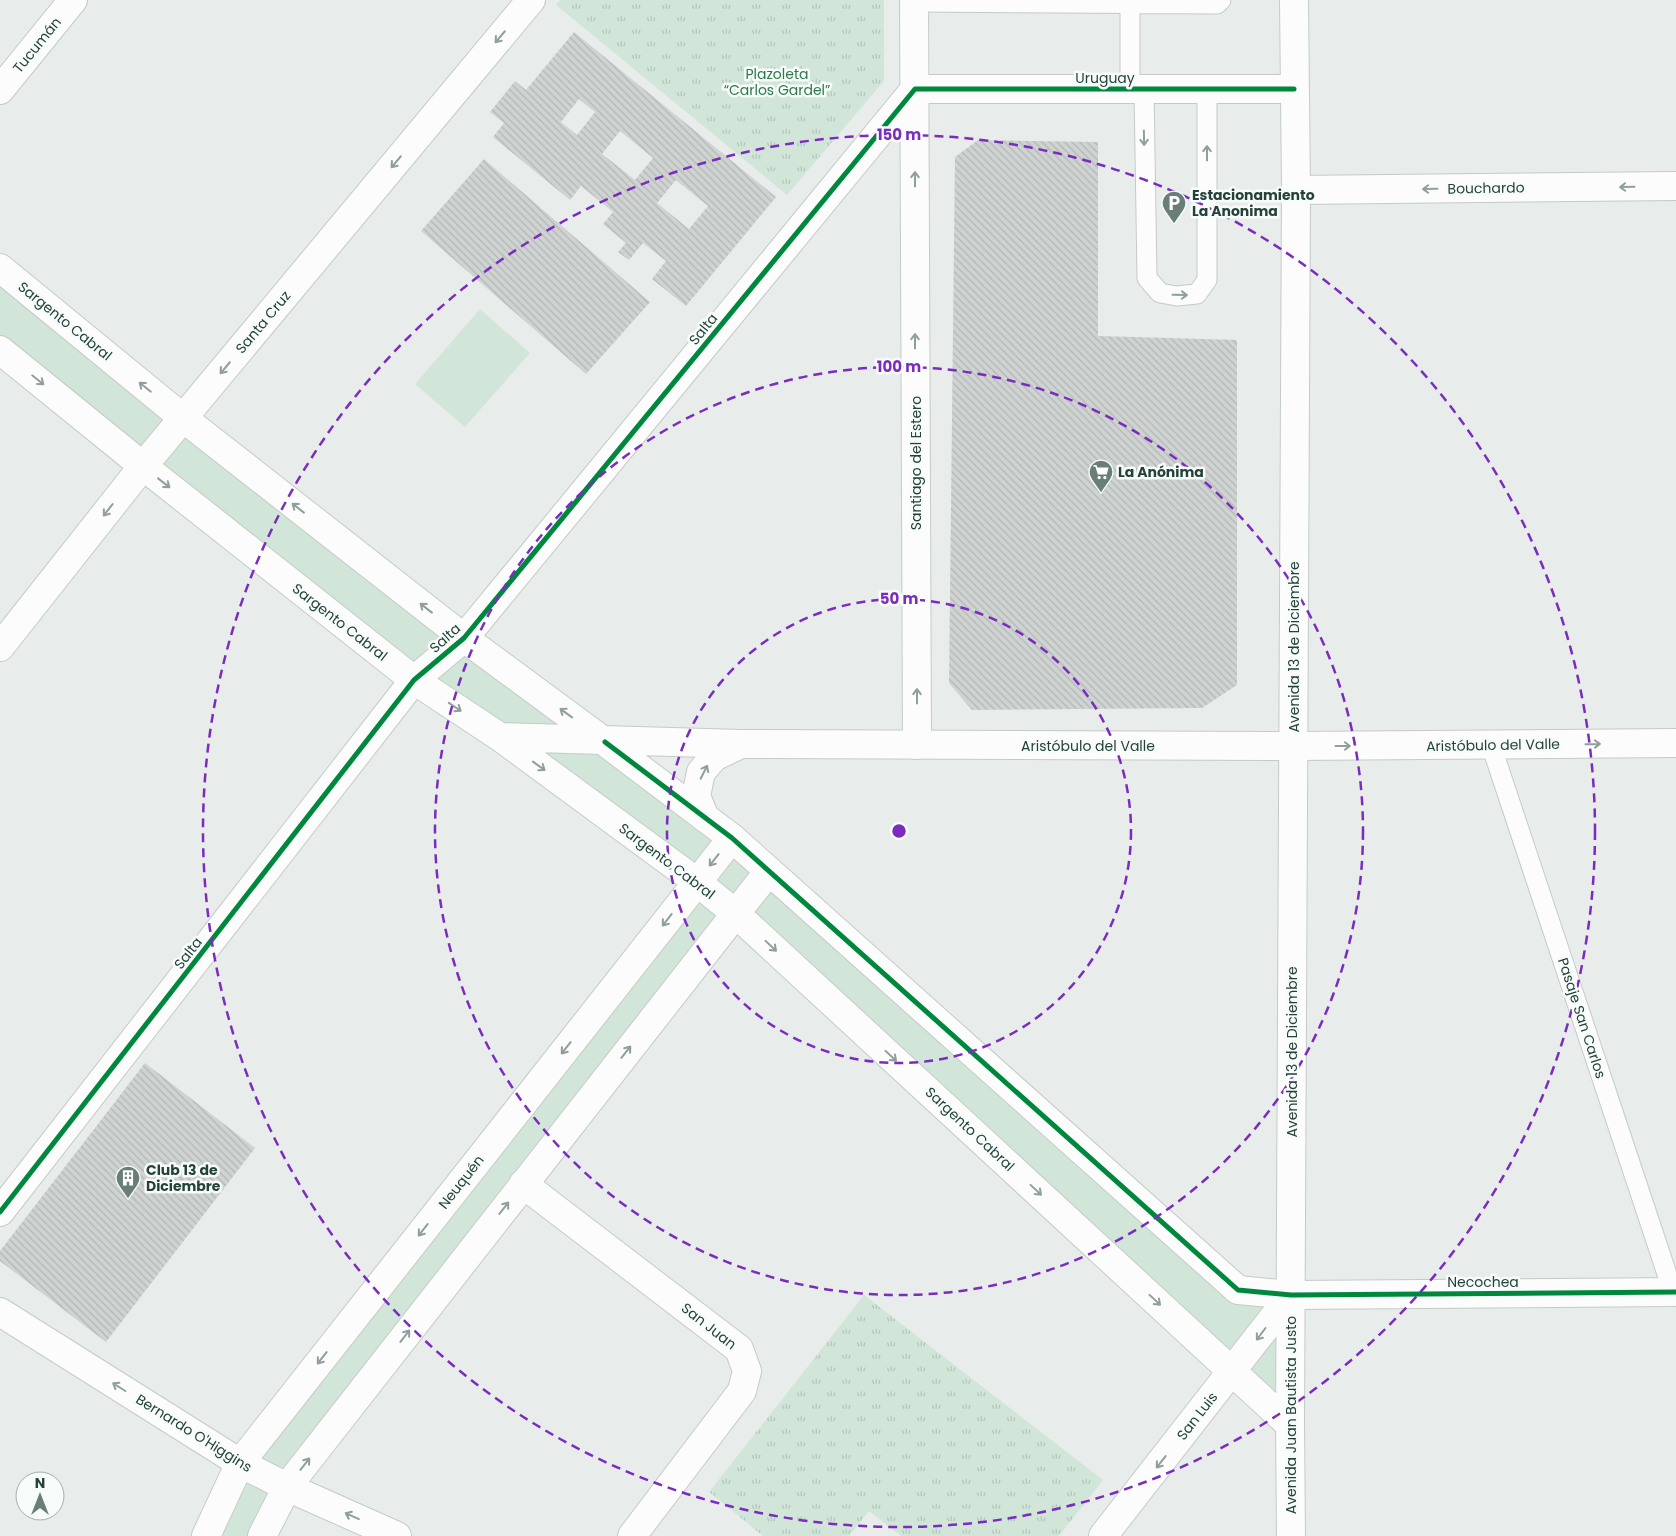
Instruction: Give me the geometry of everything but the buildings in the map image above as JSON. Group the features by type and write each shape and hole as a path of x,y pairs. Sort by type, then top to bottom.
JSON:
{"street":[{"name":"Tucumán","path":"0,90 74,0"},
{"name":"Santa Cruz","path":"0,647 143,466 531,0"},
{"name":"Avenida 13 de Diciembre","path":"1291,1295 1296,190 1294,0"},
{"name":"Santiago del Estero","path":"914,1 917,745"},
{"name":"Uruguay","path":"915,89 1294,89"},
{"name":"Salta","path":"0,1212 414,680 464,638 915,89"},
{"name":"Bouchardo","path":"1296,190 1676,186"},
{"name":"Sargento Cabral","path":"0,268 183,418 464,638 732,838 770,872"},
{"name":"Sargento Cabral","path":"0,350 143,466 414,680 500,737 697,882 735,913 1290,1425"},
{"name":"Aristóbulo del Valle","path":"500,737 605,742 917,745 1294,746 1676,743"},
{"path":"705,818 696,796 701,772 714,757 741,744"},
{"name":"Neuquén","path":"206,1536 240,1463 732,838"},
{"path":"262,1536 287,1487 735,913 770,872"},
{"name":"Necochea","path":"770,872 1238,1290 1291,1295 1674,1292"},
{"name":"San Juan","path":"523,1184 739,1349 747,1371 742,1391 632,1536"},
{"name":"San Luis","path":"1103,1536 1291,1295"},
{"name":"Avenida Juan Bautista Justo","path":"1291,1295 1291,1536"},
{"name":"Bernardo O'Higgins","path":"0,1312 240,1463 287,1487 397,1536"}],"lane":[{"path":"914,1 1130,1 1216,4 1221,0"},
{"path":"1130,1 1137,89 1147,278 1160,293 1177,296 1197,294 1207,280 1207,89"},
{"name":"Pasaje San Carlos","path":"1491,745 1674,1292"}],"green space":[{"name":"Plazoleta “Carlos Gardel”","path":"560,0 884,0 884,81 787,195 556,5"},
{"path":"0,268 605,742 1238,1290 1291,1295 1290,1425 735,913 262,1536 206,1536 240,1463 697,882 0,350"},
{"path":"480,309 530,353 465,427 415,384"},
{"path":"864,1295 1103,1480 1059,1536 901,1536 869,1511 849,1536 763,1536 709,1492"}],"cycle path":[{"path":"0,1212 414,680 464,638 915,89 1294,89"},
{"path":"605,742 732,838 1238,1290 1291,1295 1676,1292"}],"place":[{"name":"Estacionamiento La Anonima","path":"1174,224"},
{"name":"La Anónima","path":"1101,493"},
{"name":"Club 13 de Diciembre","path":"128,1199"}]}
